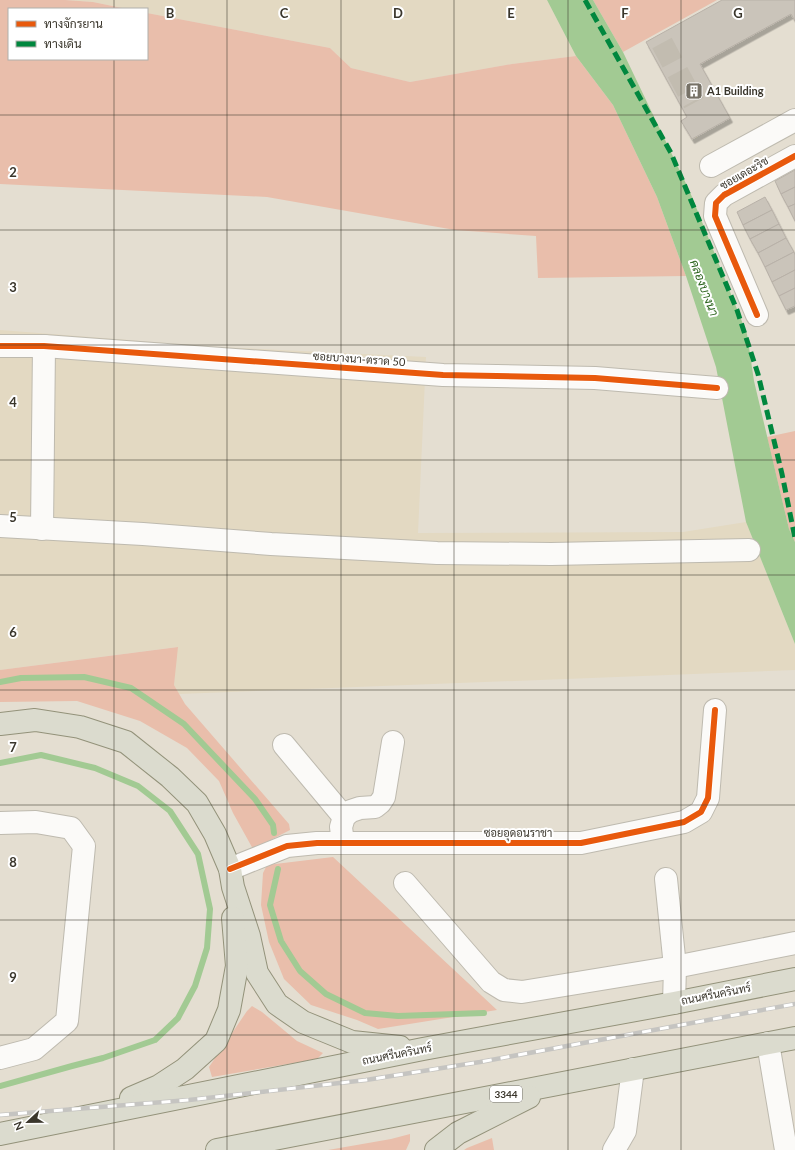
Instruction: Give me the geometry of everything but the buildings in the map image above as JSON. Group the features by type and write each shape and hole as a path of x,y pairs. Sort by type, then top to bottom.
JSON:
{"main road":[{"path":"0,724 35,720 80,727 126,742 170,777 197,803 215,834 232,878 249,936 257,973 277,1004 303,1022 352,1042 423,1049"},
{"path":"82,1118 159,1086 185,1070 216,1041 229,1010 237,966 232,878"},
{"name":"ถนนศรีนครินทร์","path":"0,1134 423,1049 674,1003 795,979"},
{"name":"3344","path":"217,1150 795,1038"},
{"path":"436,1150 458,1133 553,1084"}],"street":[{"path":"711,166 795,120"},
{"name":"ซอยเดอะริช","path":"757,315 715,216 716,203 724,195 795,156"},
{"name":"ซอยบางนา-ตราด 50","path":"0,346 44,346 443,375 595,378 717,388"},
{"path":"42,528 44,346"},
{"path":"0,526 143,534 271,544 437,553 551,554 749,550"},
{"name":"ซอยอุดอนราชา","path":"232,878 287,846 317,843 581,843 684,822 701,812 708,798 715,710"},
{"path":"343,843 341,827 344,817 352,811 360,808 374,807 380,803 384,797 393,742"},
{"path":"284,745 344,817"},
{"path":"0,823 36,822 71,828 84,846 67,1021 34,1049 0,1058"},
{"path":"666,879 675,967 674,1003"},
{"path":"405,883 491,982 504,990 522,992 675,967 795,943"},
{"path":"768,1043 786,1150"},
{"path":"614,1150 625,1131 633,1069"}],"shaded area":[{"path":"0,0 65,0 93,2 122,8 8,8 8,60 148,60 148,13 330,48 351,68 410,82 512,64 576,56 613,105 657,197 686,276 538,278 536,236 455,230 267,197 0,184"},
{"path":"65,0 547,0 576,56 512,64 410,82 351,68 330,48 148,13 148,8 122,8 93,2"},
{"path":"593,0 717,0 623,52"},
{"path":"0,330 218,347 426,357 418,533 683,532 746,522 795,644 795,670 179,694 174,685 177,647 0,670"},
{"path":"795,431 795,542 789,529 767,437"},
{"path":"178,647 174,685 185,704 289,824 290,830 253,849 233,813 219,781 187,748 140,721 77,701 0,702 0,670"},
{"path":"333,857 497,1010 378,1029 357,1020 311,1005 284,979 269,942 261,905 263,873 267,865"},
{"path":"252,1006 262,1012 297,1041 323,1053 317,1059 212,1077 209,1067 247,1011"},
{"path":"410,1134 410,1141 406,1150 328,1150 391,1139"},
{"path":"492,1138 494,1150 464,1150 467,1148"}],"water":[{"name":"คลองบางนา","path":"547,0 593,0 623,52 690,192 747,334 754,381 789,529 795,542 795,644 746,522 716,367 686,276 657,197 613,105 576,56"}],"waterway":[{"path":"0,682 21,678 84,677 131,688 184,724 255,799 273,825 274,833"},
{"path":"0,763 41,755 95,768 138,786 170,811 198,854 210,909 207,948 195,986 178,1018 155,1040 103,1058 0,1086"},
{"path":"278,869 270,905 281,941 300,971 326,994 365,1013 398,1016 484,1013"}],"tunnel":[{"path":"662,43 694,103"}],"railway":[{"path":"0,1115 189,1100 366,1080 480,1062 795,1004"}],"marked path":[{"path":"585,0 671,153 737,310 758,374 782,474 795,538"}],"cycle path":[{"path":"757,315 715,216 716,203 724,195 795,156"},
{"path":"0,346 44,346 443,375 595,378 717,388"},
{"path":"230,869 287,846 317,843 581,843 684,822 701,812 708,798 715,710"}],"place":[{"name":"A1 Building","path":"694,91"}]}
